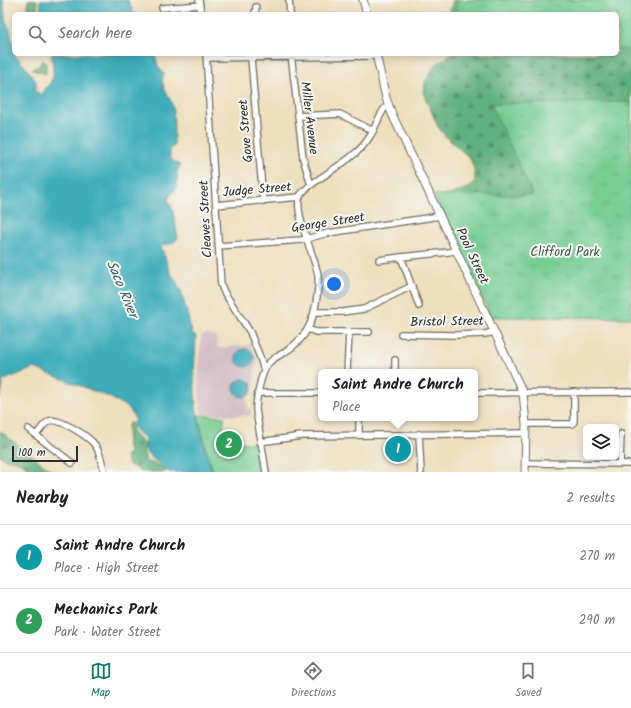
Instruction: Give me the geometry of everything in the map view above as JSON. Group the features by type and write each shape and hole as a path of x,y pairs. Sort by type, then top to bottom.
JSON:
{"main road":[{"path":"363,0 366,12"},
{"name":"Pool Street","path":"376,56 388,105 523,393 526,424 525,472"}],"street":[{"path":"289,0 290,12"},
{"path":"162,8 200,3"},
{"path":"255,12 256,7"},
{"path":"206,56 291,56"},
{"name":"Cleaves Street","path":"206,56 221,286 250,332 264,371"},
{"name":"Miller Avenue","path":"291,56 303,158 311,185"},
{"name":"Gove Street","path":"252,57 263,201"},
{"path":"266,472 256,410 258,393 264,371 270,362 297,343 308,330 314,312 317,293 318,276 299,206 299,197 305,189 349,159 364,144 373,131 384,109 388,105"},
{"path":"298,116 340,114 373,131"},
{"name":"Judge Street","path":"216,205 299,197"},
{"name":"George Street","path":"218,246 307,239 328,233 440,216"},
{"path":"379,260 456,250"},
{"path":"401,256 419,306"},
{"path":"314,312 342,312 364,309 412,286"},
{"path":"308,330 316,332 369,332"},
{"name":"Bristol Street","path":"401,334 462,335 494,332"},
{"path":"348,369 349,333"},
{"path":"395,360 395,369"},
{"path":"526,424 573,424 574,392"},
{"path":"478,393 631,392"},
{"path":"258,393 318,393"},
{"path":"36,435 43,426 50,421 56,421 77,431 86,436 96,446 105,472"},
{"path":"359,421 359,436"},
{"path":"28,429 72,463"},
{"path":"260,442 302,436 526,433"},
{"path":"419,434 421,472"},
{"path":"620,464 621,434"},
{"path":"525,463 631,464"}],"shaded area":[{"path":"208,334 216,336 218,348 251,345 258,363 255,368 253,392 247,397 247,409 251,409 251,416 202,414 198,382 201,336"}],"green space":[{"path":"28,0 37,0 38,12 27,12"},
{"path":"453,0 631,0 631,312 437,200 467,188 473,184 475,180 474,169 470,158 447,138 438,127 423,92 426,80 433,68 448,56 619,56 619,12 450,12"},
{"path":"457,0 631,0 631,49 619,49 619,12 457,12"},
{"path":"42,60 46,63 46,74 32,69 39,66"},
{"name":"Clifford Park","path":"631,102 631,318 491,317 434,195 533,195 491,104"},
{"path":"198,415 224,417 224,437 238,442 254,443 259,472 214,472 208,457"},
{"path":"130,422 132,425 132,432 145,445 144,453 146,462 158,465 166,472 143,472 128,464 126,458 129,452 127,443 128,425"},
{"path":"0,431 53,472 30,472 23,464 0,456"}],"water":[{"name":"Saco River","path":"0,0 3,0 6,23 10,29 12,56 16,56 28,70 36,81 36,88 33,89 41,95 44,95 42,93 53,77 51,56 156,56 158,66 164,74 164,87 173,109 174,146 170,149 170,159 180,165 180,167 177,171 177,185 168,199 173,211 178,238 173,243 161,246 170,272 180,288 189,316 193,336 196,336 194,375 196,407 205,450 213,472 169,472 147,454 144,436 139,434 135,429 133,423 135,419 129,408 109,397 34,368 2,381 3,386 0,398"},
{"path":"40,0 128,0 133,12 41,12"},
{"path":"245,349 251,352 254,358 251,364 245,367 239,364 236,358 239,352"},
{"path":"243,379 249,382 252,388 249,394 243,397 237,394 234,388 237,382"}],"place":[{"name":"Mechanics Park","path":"229,444"},
{"name":"Saint Andre Church","path":"398,449"}]}
